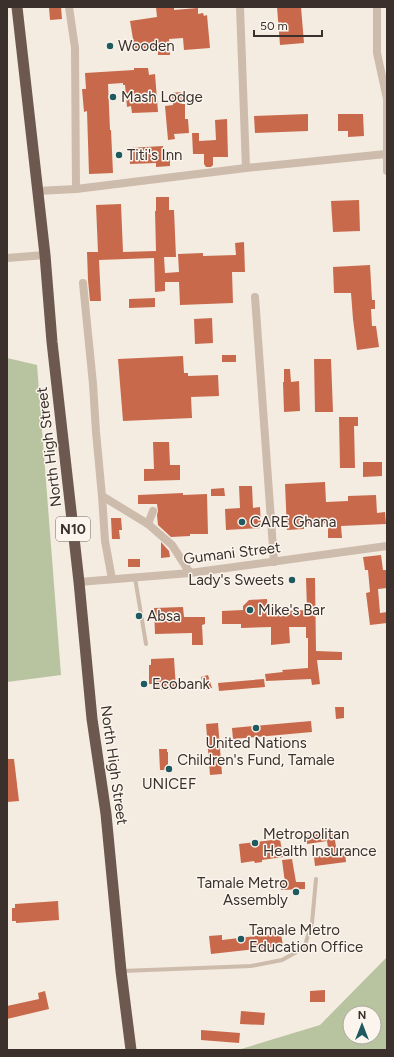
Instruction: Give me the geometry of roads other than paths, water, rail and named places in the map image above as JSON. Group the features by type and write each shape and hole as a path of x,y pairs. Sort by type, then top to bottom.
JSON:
{"highway":[{"name":"North High Street","path":"17,7 79,582 92,719 106,814 121,971 131,1050"}],"street":[{"path":"69,7 75,48 76,189"},
{"path":"240,7 246,168"},
{"path":"377,7 377,53 387,100 387,171"},
{"path":"37,190 76,189 246,168 386,154"},
{"path":"7,258 44,255"},
{"path":"83,283 93,384 105,541 112,579"},
{"path":"255,297 274,562"},
{"path":"102,496 148,524 172,545 190,573"},
{"path":"148,524 153,511"},
{"name":"Gumani Street","path":"79,582 190,573 387,546"}],"lane":[{"path":"135,577 146,644"},
{"path":"121,971 250,966 282,960 304,948 312,923 316,879"}],"place":[{"name":"Wooden","path":"110,46"},
{"name":"Mash Lodge","path":"113,97"},
{"name":"Titi's Inn","path":"119,155"},
{"name":"CARE Ghana","path":"242,522"},
{"name":"Lady's Sweets","path":"292,580"},
{"name":"Mike's Bar","path":"250,610"},
{"name":"Absa","path":"139,616"},
{"name":"Ecobank","path":"144,684"},
{"name":"United Nations Children's Fund, Tamale","path":"256,728"},
{"name":"UNICEF","path":"169,769"},
{"name":"Metropolitan Health Insurance","path":"255,843"},
{"name":"Tamale Metro Assembly","path":"296,892"},
{"name":"Tamale Metro Education Office","path":"241,939"}]}
